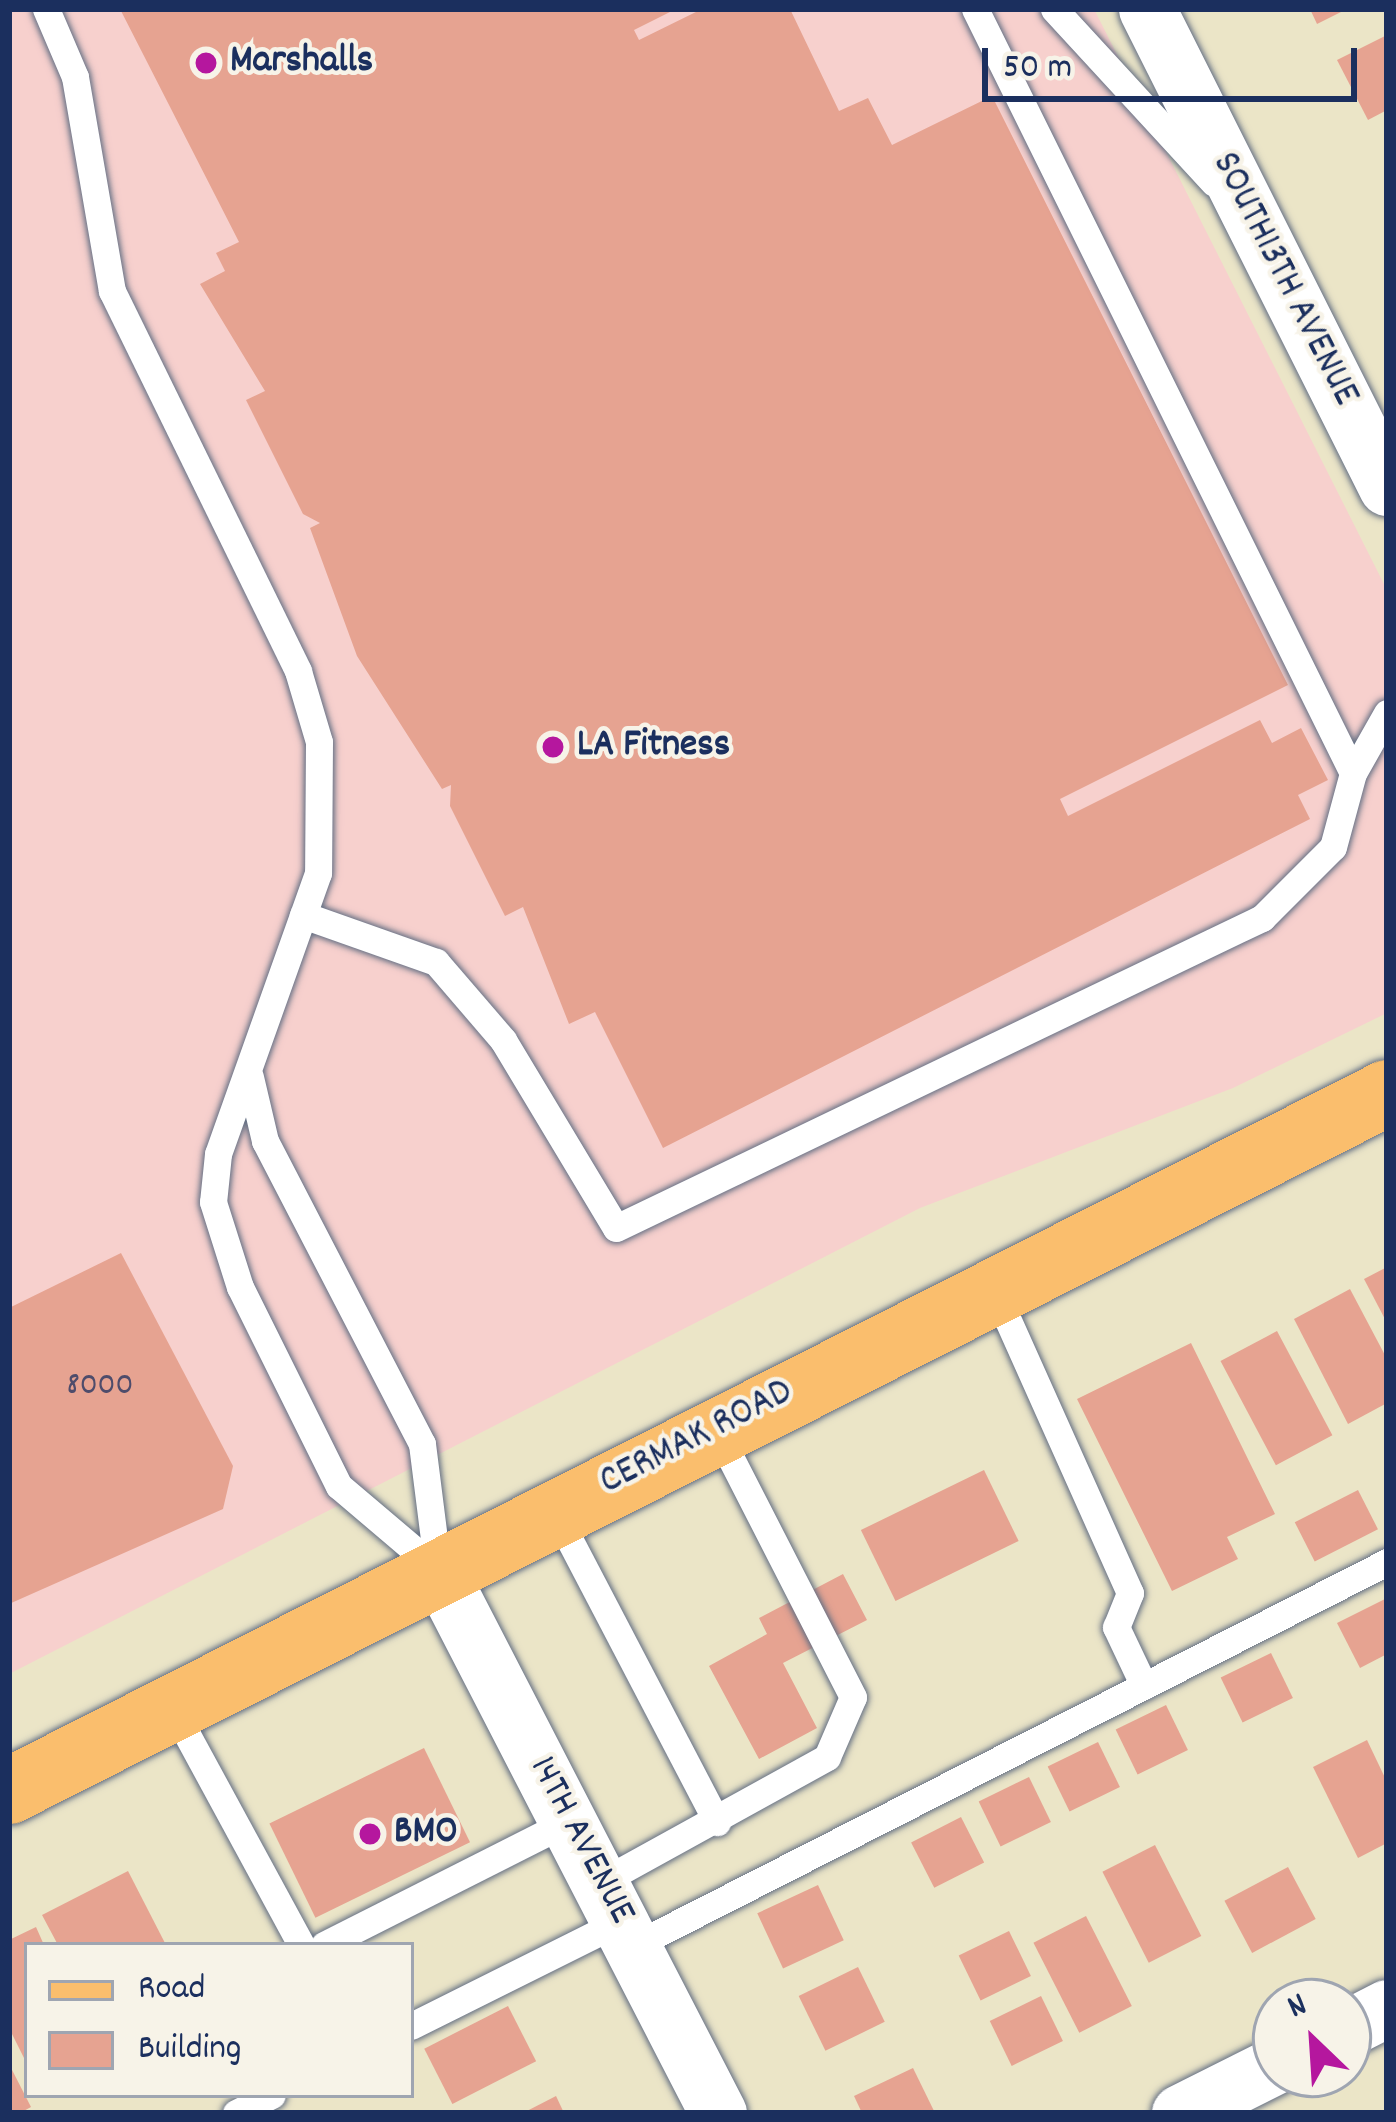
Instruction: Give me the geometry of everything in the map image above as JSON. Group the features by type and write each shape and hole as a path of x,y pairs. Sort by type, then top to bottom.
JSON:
{"main road":[{"name":"CERMAK ROAD","path":"9,1791 1387,1093"}],"street":[{"name":"SOUTH13TH AVENUE","path":"1148,9 1387,487"},
{"name":"14TH AVENUE","path":"439,1570 718,2113"},
{"path":"1180,2113 1252,2077"}],"lane":[{"path":"46,9 75,77 112,291 311,710 324,817 303,915 249,1073 213,1202 240,1287 339,1486 439,1570"},
{"path":"975,9 1353,773"},
{"path":"1054,9 1261,235"},
{"path":"303,915 436,962 503,1040 616,1228 1262,918 1334,847 1353,773 1387,713"},
{"path":"1353,773 1387,767"},
{"path":"249,1073 266,1141 422,1444 439,1570"},
{"path":"994,1289 1130,1593 1116,1627 1144,1686"},
{"path":"619,1916 717,1822 827,1757 853,1697 716,1429"},
{"path":"555,1511 717,1822"},
{"path":"414,2024 619,1916 1144,1686 1387,1562"},
{"path":"172,1707 300,1942"},
{"path":"330,1942 570,1821"},
{"path":"236,2113 266,2098"}],"shaded area":[{"path":"9,9 1094,9 1387,590 1387,1013 1233,1088 920,1208 9,1674"}],"building":[{"path":"120,9 676,9 634,30 639,40 702,9 790,9 839,111 868,98 892,145 992,96 1288,685 1060,799 1068,816 1260,720 1272,743 1301,728 1328,780 1298,795 1310,819 663,1148 595,1012 569,1024 523,907 505,916 450,806 451,785 442,789 357,656 310,528 320,523 303,514 246,400 265,391 200,284 225,271 216,253 239,242"},
{"path":"1310,9 1347,9 1317,24"},
{"path":"1387,35 1387,110 1368,120 1337,60"},
{"path":"121,1253 233,1466 223,1509 9,1604 9,1308"},
{"path":"1387,1267 1387,1323 1364,1279"},
{"path":"1350,1289 1387,1359 1387,1403 1348,1424 1294,1319"},
{"path":"1277,1331 1332,1435 1276,1465 1220,1361"},
{"path":"1191,1343 1275,1514 1227,1537 1238,1559 1172,1591 1077,1399"},
{"path":"984,1470 1019,1541 895,1601 861,1530"},
{"path":"1358,1490 1378,1529 1315,1561 1295,1522"},
{"path":"843,1574 867,1620 783,1663 817,1728 759,1759 709,1666 767,1634 759,1618"},
{"path":"1387,1598 1387,1654 1360,1668 1337,1623"},
{"path":"1271,1653 1293,1698 1243,1722 1221,1678"},
{"path":"1166,1705 1188,1750 1138,1774 1116,1730"},
{"path":"1367,1740 1387,1782 1387,1843 1358,1858 1313,1767"},
{"path":"1098,1742 1120,1787 1070,1811 1048,1767"},
{"name":"BMO","path":"424,1748 470,1842 315,1918 269,1823"},
{"path":"1029,1777 1051,1822 1001,1846 979,1802"},
{"path":"961,1817 984,1862 934,1888 911,1842"},
{"path":"1155,1845 1201,1936 1149,1963 1102,1872"},
{"path":"1288,1867 1316,1919 1252,1953 1224,1901"},
{"path":"128,1871 164,1942 56,1942 42,1915"},
{"path":"818,1885 844,1940 783,1969 757,1913"},
{"path":"1086,1916 1132,2006 1079,2033 1033,1943"},
{"path":"36,1927 43,1942 24,1942 24,2058 9,2028 9,1940"},
{"path":"1009,1931 1031,1976 981,2000 959,1956"},
{"path":"858,1967 885,2022 825,2051 799,1996"},
{"path":"1041,1996 1063,2041 1012,2066 990,2021"},
{"path":"508,2006 536,2061 452,2104 424,2049"},
{"path":"9,2064 31,2107 9,2113"},
{"path":"913,2068 935,2113 862,2113 854,2096"},
{"path":"556,2096 564,2113 523,2113"}],"place":[{"name":"Marshalls","path":"206,63"},
{"name":"LA Fitness","path":"553,747"},
{"name":"BMO","path":"370,1834"}]}
